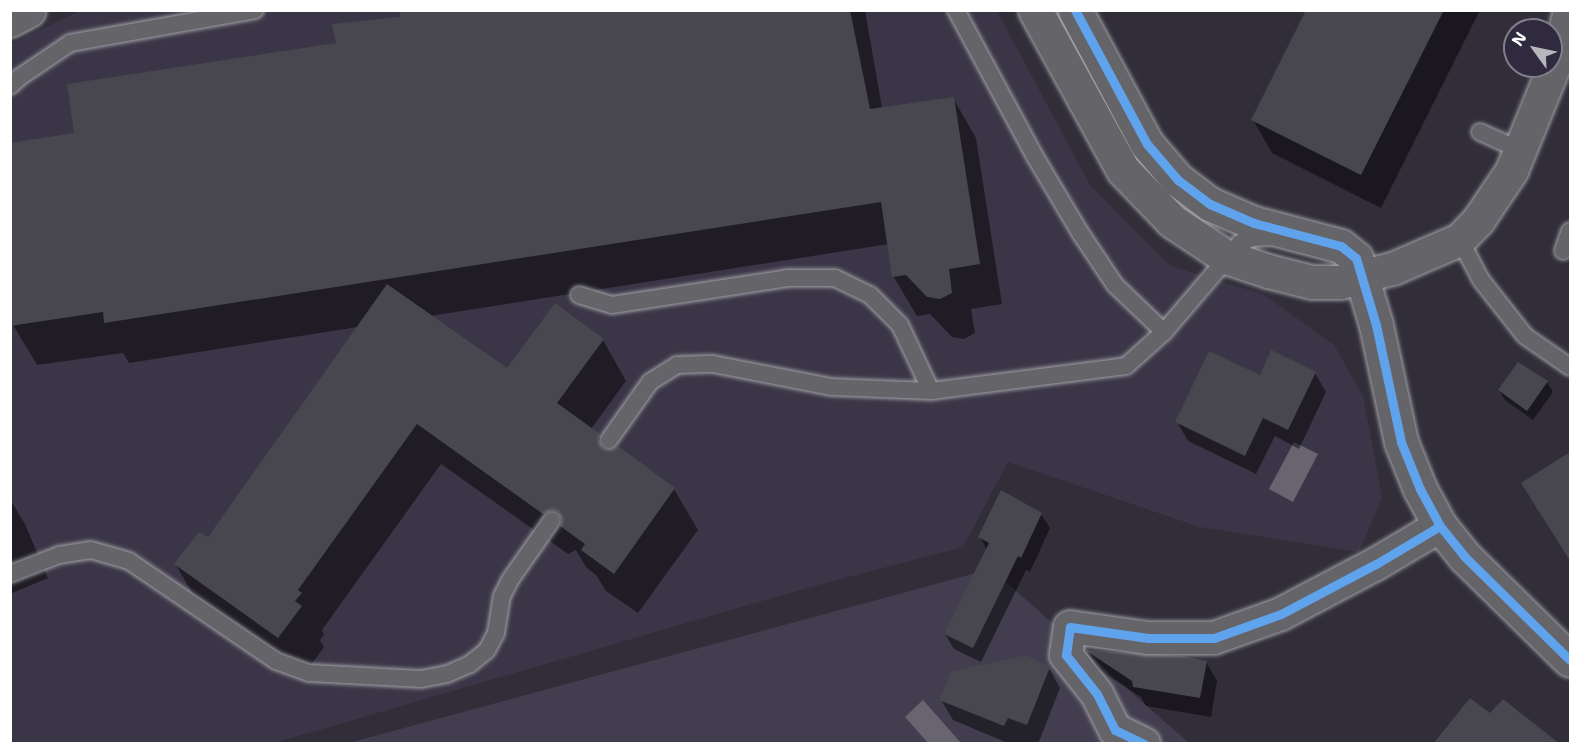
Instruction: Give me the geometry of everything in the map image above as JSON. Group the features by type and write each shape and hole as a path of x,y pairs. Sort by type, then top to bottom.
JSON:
{"street":[{"path":"10,20 28,10"},
{"path":"1035,10 1123,170 1172,221 1226,257 1312,282 1340,282 1393,269 1460,240 1479,220 1512,171 1560,53 1570,10"},
{"path":"1076,10 1147,144 1178,180 1210,204 1254,223 1341,246 1356,258 1364,276 1401,442 1420,489 1440,526 1464,556 1570,660"},
{"path":"1144,744 1115,730 1097,694 1066,655 1070,627 1148,638 1214,638 1281,614 1376,564 1440,526"}],"lane":[{"path":"10,87 20,76 70,43 255,10"},
{"path":"956,10 1034,155 1081,234 1115,285 1164,333"},
{"path":"1480,132 1520,150"},
{"path":"1563,251 1570,231"},
{"path":"609,440 650,382 677,365 713,364 831,387 931,391 1126,366 1164,333 1240,243 1253,238 1302,236"},
{"path":"1460,240 1480,280 1525,336 1570,367"},
{"path":"579,295 612,305 788,278 835,278 870,295 900,325 931,391"},
{"path":"10,574 59,555 91,550 129,561 276,661 309,673 421,679 447,674 470,664 487,650 496,633 502,596 510,580 552,520"}],"shaded area":[{"path":"79,11 997,11 1090,185 1170,266 1263,294 1334,345 1363,396 1382,497 1359,552 1200,527 1008,462 963,547 803,589 274,743 11,744 11,44"},
{"path":"1294,442 1318,454 1293,502 1269,489"},
{"path":"991,569 1189,743 345,744"},
{"path":"923,700 961,743 928,743 905,717"}],"building":[{"path":"399,10 850,10 870,109 954,97 980,264 949,269 952,293 940,299 927,297 906,275 892,277 881,202 104,323 103,312 10,326 10,143 74,133 67,84 336,43 332,24 400,17"},
{"path":"1306,10 1444,10 1361,175 1251,120"},
{"path":"387,284 507,368 555,303 604,339 557,403 600,434 599,440 603,448 609,450 618,446 675,488 614,574 581,550 585,544 560,526 562,520 558,512 552,510 543,514 417,424 298,590 302,593 295,601 302,606 278,638 174,564 199,532 208,537"},
{"path":"1271,350 1316,372 1288,430 1263,418 1245,456 1175,422 1209,351 1260,375"},
{"path":"1518,362 1548,381 1527,411 1498,390"},
{"path":"1570,452 1570,561 1521,483"},
{"path":"1001,490 1042,513 1021,558 1018,556 973,648 944,634 989,543 978,537"},
{"path":"1085,650 1183,656 1207,661 1200,698 1133,687 1132,681"},
{"path":"1026,655 1050,667 1027,725 1008,718 1004,726 939,700 951,672"},
{"path":"1470,698 1490,713 1503,699 1560,744 1433,744"}],"cycle path":[{"path":"1075,10 1147,144 1178,180 1210,204 1254,223 1341,246 1356,258 1376,325 1401,442 1420,489 1440,526 1464,556 1570,660"},
{"path":"1144,744 1115,730 1097,694 1066,655 1070,627 1148,638 1214,638 1281,614 1376,564 1440,526"}]}
